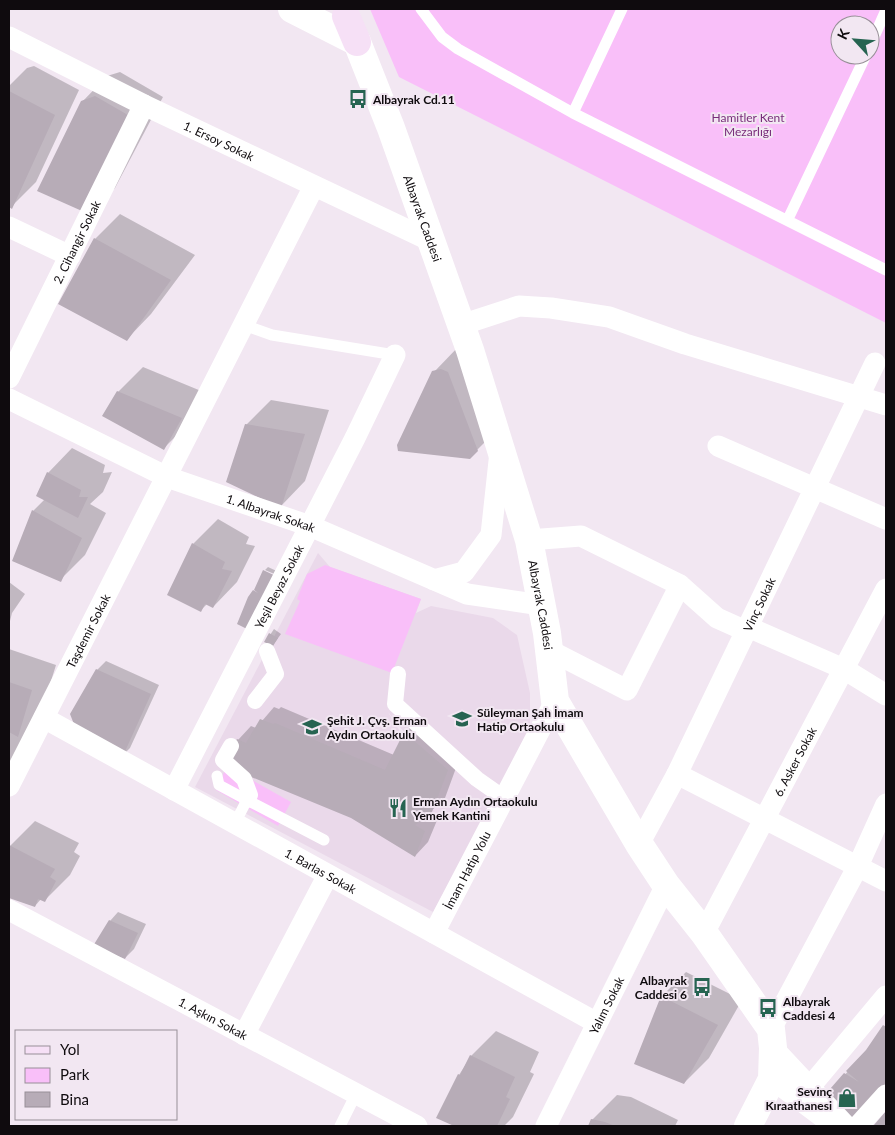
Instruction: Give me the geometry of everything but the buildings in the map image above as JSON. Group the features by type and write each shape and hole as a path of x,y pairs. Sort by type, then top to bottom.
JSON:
{"main road":[{"path":"340,11 357,42"}],"street":[{"path":"292,9 357,42"},
{"name":"1. Ersoy Sokak","path":"9,37 144,105 431,241"},
{"name":"Albayrak Caddesi","path":"357,42 391,128 461,325 529,540 542,605 555,701 639,844 666,885 704,933 772,1039"},
{"name":"2. Cihangir Sokak","path":"9,378 144,105"},
{"name":"Taşdemir Sokak","path":"9,786 314,186"},
{"path":"9,227 70,256"},
{"path":"461,325 519,306 551,308 609,318 685,344 886,404"},
{"name":"Yeşil Beyaz Sokak","path":"174,790 310,526 395,355"},
{"name":"Vinç Sokak","path":"639,844 677,774 875,363"},
{"name":"1. Albayrak Sokak","path":"9,399 167,477 310,526 467,594 542,605"},
{"path":"718,446 886,519"},
{"path":"434,580 464,572 491,535 500,447"},
{"path":"529,540 582,536 680,585 717,618 844,669 886,695"},
{"path":"549,650 627,690 680,585"},
{"name":"6. Asker Sokak","path":"704,933 886,589"},
{"path":"254,701 276,674 266,651"},
{"path":"398,674 395,704 478,779 504,798"},
{"name":"İmam Hatip Yolu","path":"434,933 555,701"},
{"name":"1. Barlas Sokak","path":"44,718 597,1023"},
{"path":"231,746 222,760 244,779 250,795 247,800"},
{"path":"677,774 886,880"},
{"path":"748,1126 772,1079 772,1039 858,866 886,804"},
{"path":"244,1034 328,875"},
{"name":"Yalım Sokak","path":"546,1126 666,885"},
{"name":"1. Aşkın Sokak","path":"9,910 418,1126"},
{"path":"809,1088 886,996"},
{"path":"772,1039 809,1088 846,1126"},
{"path":"772,1079 834,1126"},
{"path":"858,1126 886,1095"}],"lane":[{"path":"421,9 442,37 458,49 573,113 886,270"},
{"path":"573,113 622,9"},
{"path":"880,24 886,10"},
{"path":"788,220 861,65"},
{"path":"244,325 272,335 395,355"},
{"path":"217,776 219,785 324,840"},
{"path":"234,823 247,800"},
{"path":"340,1126 356,1094"}],"shaded area":[{"name":"Şehit J. Çvş. Erman Aydın Ortaokulu","path":"318,553 330,567 421,599 416,613 431,606 493,618 517,635 530,693 530,735 433,912 195,787","holes":["388,712 404,732 448,771 410,748"]}],"green space":[{"name":"Hamitler Kent Mezarlığı","path":"370,9 886,9 886,323 399,77"},
{"path":"325,565 421,599 392,673 285,634 300,601 297,599 307,574"},
{"path":"227,766 291,802 278,826 216,790"}],"place":[{"name":"Albayrak Cd.11","path":"358,99"},
{"name":"Süleyman Şah İmam Hatip Ortaokulu","path":"462,719"},
{"name":"Şehit J. Çvş. Erman Aydın Ortaokulu","path":"312,727"},
{"name":"Erman Aydın Ortaokulu Yemek Kantini","path":"398,808"},
{"name":"Albayrak Caddesi 6","path":"702,987"},
{"name":"Albayrak Caddesi 4","path":"768,1008"},
{"name":"Sevinç Kıraathanesi","path":"847,1098"}]}
